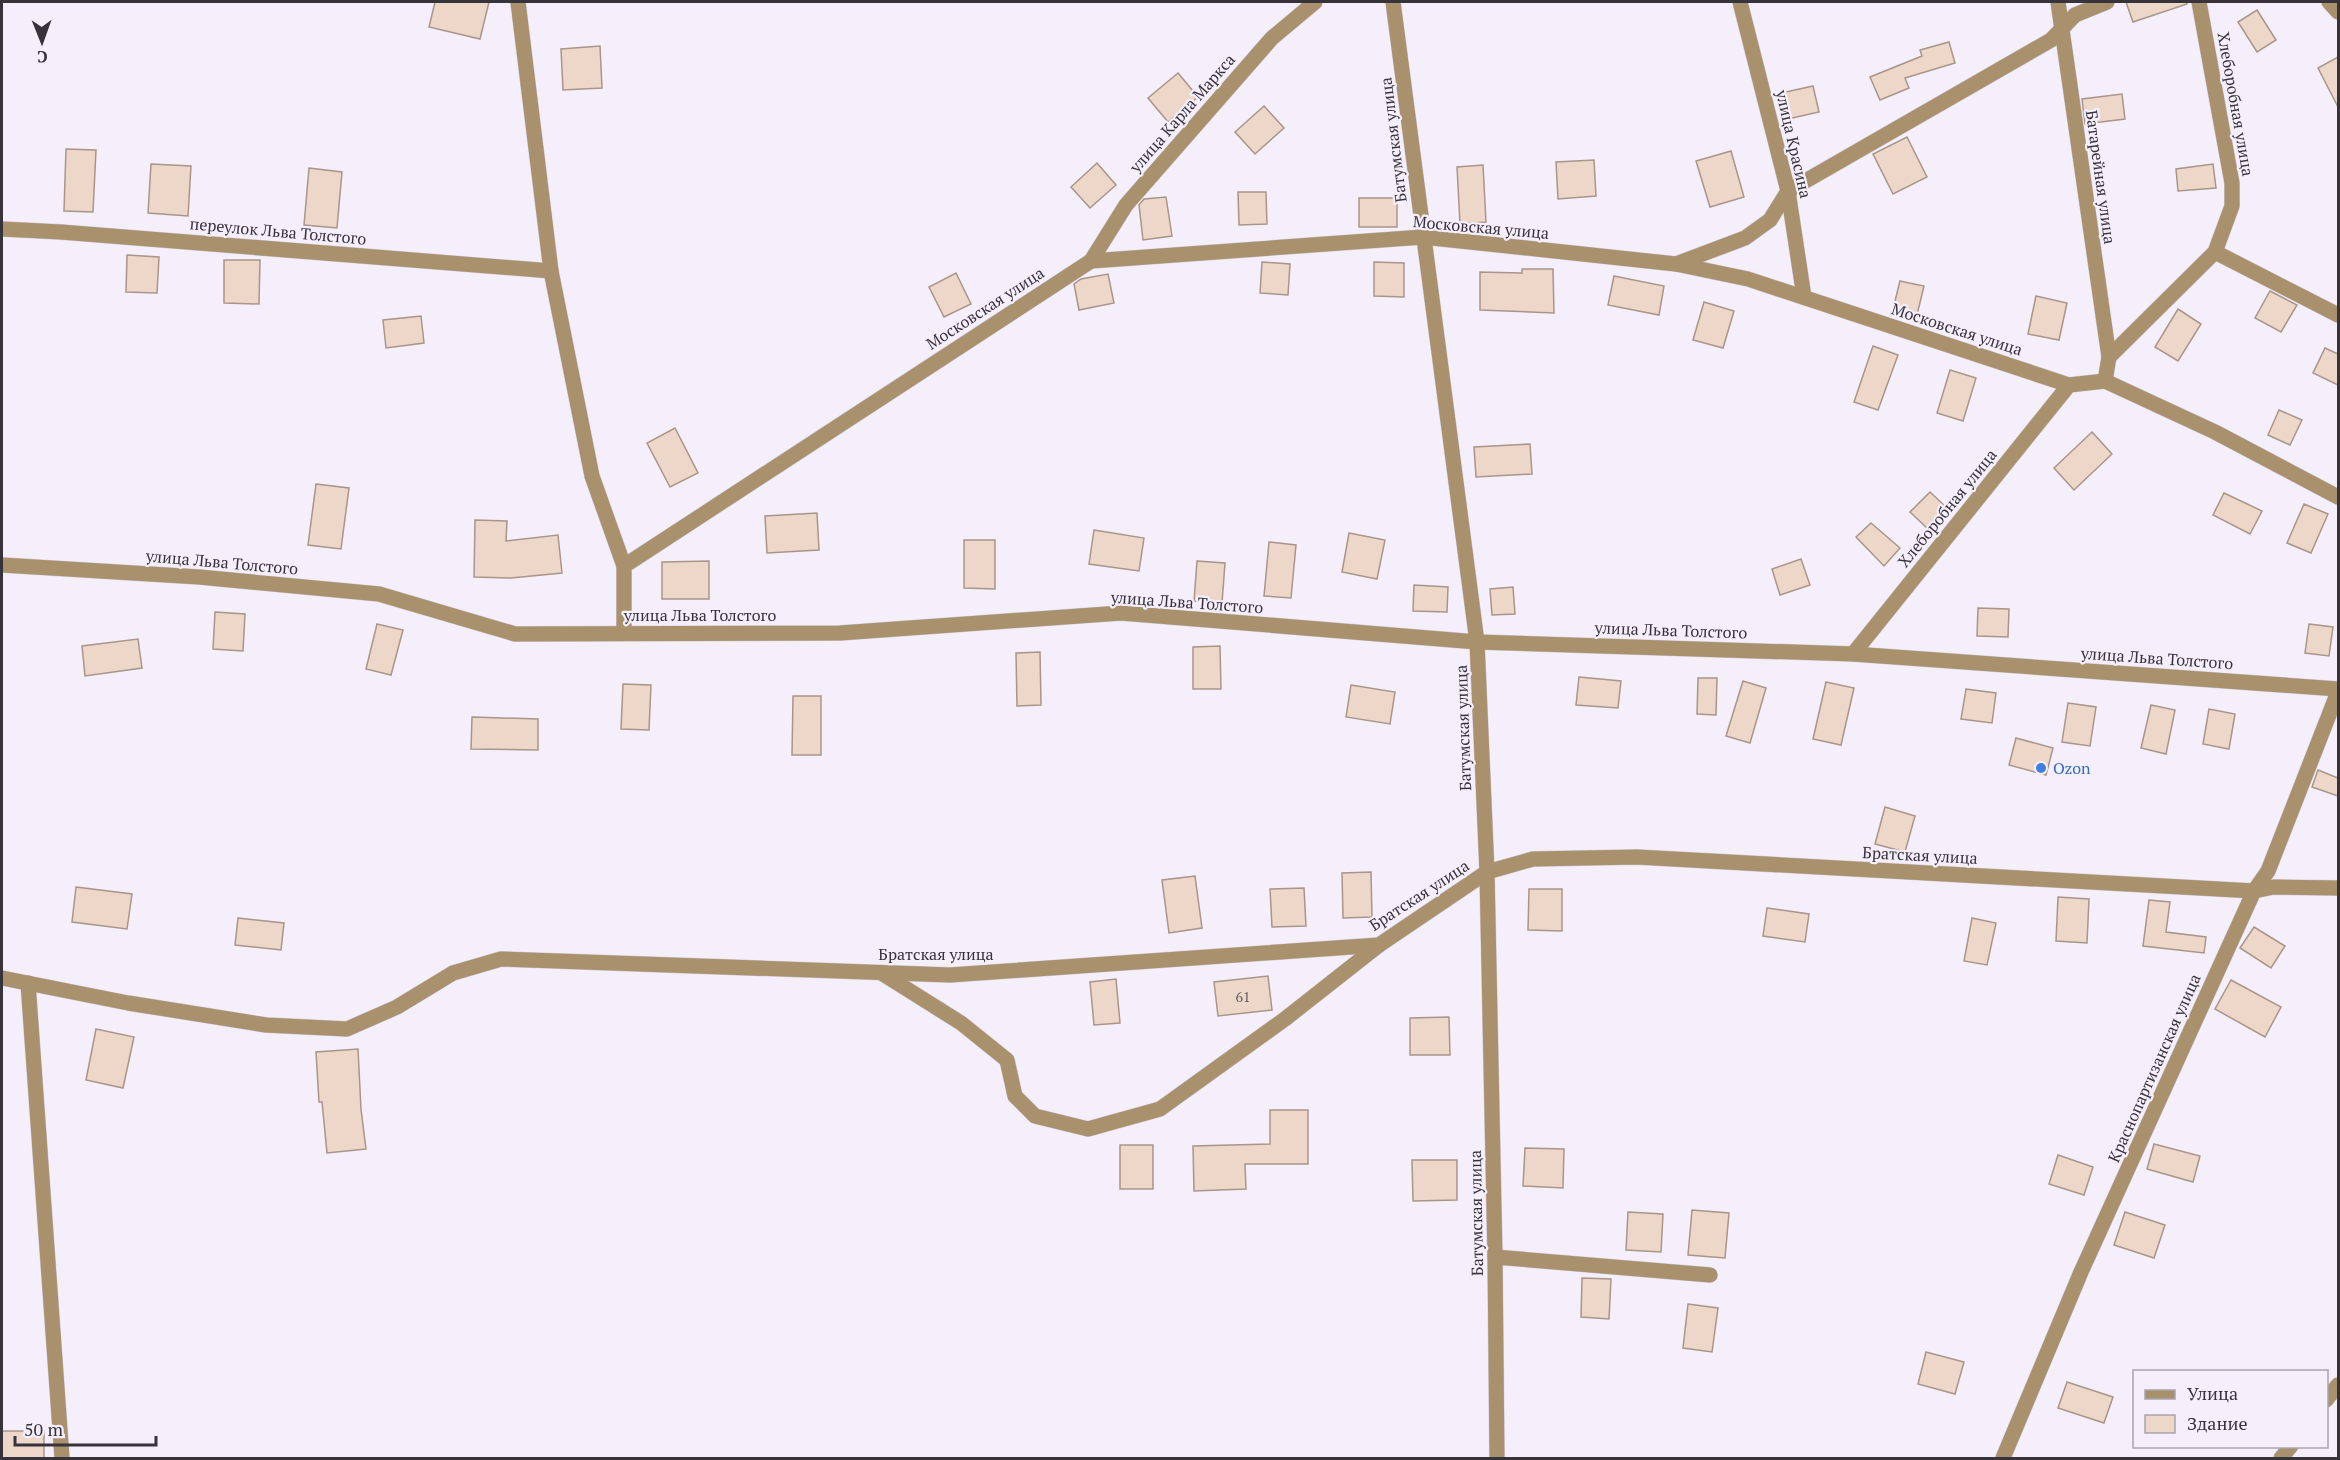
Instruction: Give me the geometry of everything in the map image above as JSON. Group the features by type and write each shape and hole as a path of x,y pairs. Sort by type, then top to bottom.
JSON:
{"street":[{"path":"518,2 551,272 592,476 624,566 624,633"},
{"name":"улица Карла Маркса","path":"1091,261 1126,205 1272,38 1315,2"},
{"name":"Батумская улица","path":"1394,2 1477,642 1486,873 1497,1458"},
{"name":"улица Красина","path":"1740,2 1788,191 1804,297"},
{"name":"Батарейная улица","path":"2058,2 2109,357"},
{"path":"1676,264 1745,238 1770,220 1788,191 2051,40 2074,15 2107,2"},
{"name":"Хлеборобная улица","path":"2109,357 2215,252 2232,206 2232,183 2199,2"},
{"path":"2329,2 2338,12"},
{"name":"переулок Льва Толстого","path":"2,229 551,272"},
{"name":"Московская улица","path":"624,566 1091,261 1423,237 1676,264 1748,279 2069,385 2105,381"},
{"path":"2215,252 2338,315"},
{"path":"2109,357 2105,381 2215,432 2338,497"},
{"name":"Хлеборобная улица","path":"1853,654 2069,385"},
{"name":"улица Льва Толстого","path":"2,565 200,577 379,594 515,634 840,633 1121,614 1477,642 1853,654 2338,691"},
{"name":"Краснопартизанская улица","path":"2003,1458 2081,1272 2254,891 2268,871 2338,691"},
{"name":"Братская улица","path":"2,978 128,1003 266,1025 347,1029 397,1007 453,973 501,959 950,975 1379,945 1486,873 1533,859 1637,857 2254,891 2274,887 2338,888"},
{"path":"881,972 961,1023 1007,1060 1016,1096 1035,1116 1088,1129 1160,1109 1285,1019 1379,945"},
{"path":"28,984 62,1458"},
{"path":"1495,1257 1710,1275"},
{"path":"2328,1398 2338,1385"}],"building":[{"path":"435,2 489,2 480,39 429,27"},
{"path":"2126,2 2187,2 2187,4 2133,22"},
{"path":"2257,10 2276,40 2257,52 2238,22"},
{"path":"1949,42 1955,63 1905,78 1909,88 1880,100 1870,77 1922,56 1920,50"},
{"path":"600,46 602,88 563,90 561,49"},
{"path":"2338,57 2338,107 2318,68"},
{"path":"1178,73 1198,97 1168,122 1148,98"},
{"path":"1813,86 1819,112 1783,120 1777,94"},
{"path":"2122,94 2125,119 2085,124 2082,99"},
{"path":"1264,106 1284,128 1255,154 1235,132"},
{"path":"1907,137 1927,177 1893,194 1873,154"},
{"path":"66,149 96,150 93,212 64,211"},
{"path":"1731,151 1744,197 1710,207 1696,161"},
{"path":"1594,160 1596,196 1558,199 1556,162"},
{"path":"1097,163 1116,185 1090,208 1071,187"},
{"path":"151,164 191,166 188,216 148,213"},
{"path":"2213,164 2216,188 2178,191 2176,169"},
{"path":"1483,165 1486,222 1460,224 1457,167"},
{"path":"309,168 342,172 337,228 304,225"},
{"path":"1238,192 1266,192 1267,224 1239,225"},
{"path":"1166,197 1172,236 1143,240 1139,205 1144,199"},
{"path":"1359,198 1397,198 1397,227 1359,227"},
{"path":"127,255 159,257 157,293 126,292"},
{"path":"224,260 260,260 259,304 224,303"},
{"path":"1262,262 1290,264 1288,295 1260,293"},
{"path":"1374,262 1404,263 1404,297 1374,296"},
{"path":"1522,269 1553,269 1554,313 1480,310 1480,272 1522,273"},
{"path":"956,273 971,304 944,317 929,287"},
{"path":"1108,274 1114,303 1079,310 1074,284 1081,279"},
{"path":"1614,276 1664,286 1659,315 1608,305"},
{"path":"1900,281 1924,286 1916,319 1892,313"},
{"path":"2270,291 2297,305 2281,332 2255,318"},
{"path":"2036,296 2067,303 2059,340 2028,334"},
{"path":"1704,302 1734,311 1723,348 1693,340"},
{"path":"2178,309 2201,324 2178,361 2155,347"},
{"path":"421,316 424,343 386,348 383,320"},
{"path":"1873,346 1898,355 1878,410 1854,402"},
{"path":"2325,348 2338,354 2338,385 2313,373"},
{"path":"1950,370 1976,378 1963,421 1937,413"},
{"path":"2279,410 2302,420 2290,445 2268,435"},
{"path":"675,428 698,473 670,487 647,443"},
{"path":"2092,432 2112,454 2074,490 2054,468"},
{"path":"1530,444 1532,474 1476,477 1474,447"},
{"path":"316,484 349,488 341,549 308,545"},
{"path":"1930,492 1947,508 1928,529 1910,512"},
{"path":"2224,493 2262,511 2250,534 2213,515"},
{"path":"2304,504 2328,514 2311,553 2287,543"},
{"path":"817,513 819,550 767,553 765,516"},
{"path":"475,520 507,521 506,541 558,535 562,573 511,578 474,577"},
{"path":"1871,523 1900,548 1884,566 1856,537"},
{"path":"1094,530 1144,538 1139,571 1089,564"},
{"path":"1349,533 1385,540 1377,579 1342,572"},
{"path":"964,540 995,540 995,589 964,588"},
{"path":"1269,542 1296,545 1291,598 1264,596"},
{"path":"1801,559 1810,585 1780,595 1772,569"},
{"path":"709,561 709,599 662,599 662,562"},
{"path":"1197,561 1225,563 1222,603 1194,601"},
{"path":"1414,585 1448,587 1447,612 1413,611"},
{"path":"1513,587 1515,614 1492,615 1490,589"},
{"path":"1978,608 2009,609 2008,637 1977,636"},
{"path":"215,612 245,614 243,651 213,649"},
{"path":"377,624 403,630 391,675 366,669"},
{"path":"2309,624 2333,627 2329,656 2305,653"},
{"path":"138,639 142,668 85,676 82,646"},
{"path":"1220,646 1221,689 1193,689 1193,647"},
{"path":"1040,652 1041,705 1017,706 1016,653"},
{"path":"1579,677 1621,681 1618,708 1576,705"},
{"path":"1698,678 1717,678 1716,715 1697,714"},
{"path":"1743,681 1766,688 1750,743 1726,736"},
{"path":"1826,682 1854,688 1841,745 1813,739"},
{"path":"623,684 651,685 649,730 621,729"},
{"path":"1351,685 1395,692 1390,724 1346,717"},
{"path":"1966,689 1996,693 1992,723 1961,719"},
{"path":"793,696 821,696 821,755 792,755"},
{"path":"2068,703 2096,707 2090,746 2062,742"},
{"path":"2151,705 2175,710 2166,754 2141,748"},
{"path":"2209,709 2235,714 2229,749 2203,744"},
{"path":"472,717 538,719 538,750 471,749"},
{"path":"2016,738 2053,748 2046,775 2009,765"},
{"path":"2318,770 2338,778 2338,796 2312,787"},
{"path":"1885,807 1915,816 1905,852 1875,844"},
{"path":"1371,872 1372,917 1343,918 1342,873"},
{"path":"1195,876 1202,928 1169,933 1162,880"},
{"path":"76,887 132,894 127,929 72,922"},
{"path":"1304,888 1306,926 1272,927 1270,889"},
{"path":"1529,889 1562,889 1562,931 1528,930"},
{"path":"2058,897 2089,899 2087,943 2056,941"},
{"path":"2149,900 2170,902 2166,932 2206,937 2204,953 2143,946"},
{"path":"1767,908 1809,914 1805,942 1763,936"},
{"path":"238,918 284,923 281,950 235,945"},
{"path":"1972,918 1996,923 1987,965 1964,961"},
{"path":"2254,927 2285,946 2271,968 2240,948"},
{"path":"1268,976 1272,1010 1218,1016 1214,982"},
{"path":"1116,979 1120,1023 1094,1025 1090,982"},
{"path":"2231,980 2281,1007 2265,1037 2215,1009"},
{"path":"1449,1017 1450,1055 1410,1055 1410,1018"},
{"path":"96,1029 134,1037 123,1088 86,1080"},
{"path":"358,1049 366,1149 327,1153 322,1102 319,1102 316,1052"},
{"path":"1270,1110 1308,1110 1308,1164 1245,1164 1246,1189 1194,1191 1193,1146 1270,1144"},
{"path":"2154,1144 2200,1156 2193,1182 2147,1169"},
{"path":"1120,1145 1153,1145 1153,1189 1120,1189"},
{"path":"1525,1148 1564,1149 1563,1188 1523,1186"},
{"path":"2058,1155 2093,1167 2084,1195 2049,1184"},
{"path":"1412,1160 1457,1160 1457,1200 1413,1201"},
{"path":"1692,1210 1729,1213 1725,1258 1688,1255"},
{"path":"1628,1212 1663,1214 1661,1252 1626,1250"},
{"path":"2125,1212 2165,1225 2154,1258 2114,1245"},
{"path":"1582,1278 1611,1279 1609,1319 1581,1317"},
{"path":"1688,1304 1718,1308 1712,1352 1683,1348"},
{"path":"1926,1352 1964,1362 1955,1394 1918,1384"},
{"path":"2067,1382 2113,1397 2104,1423 2058,1408"},
{"path":"2,1431 44,1431 44,1458 2,1458"}],"place":[{"name":"Ozon","path":"2041,768"}]}
